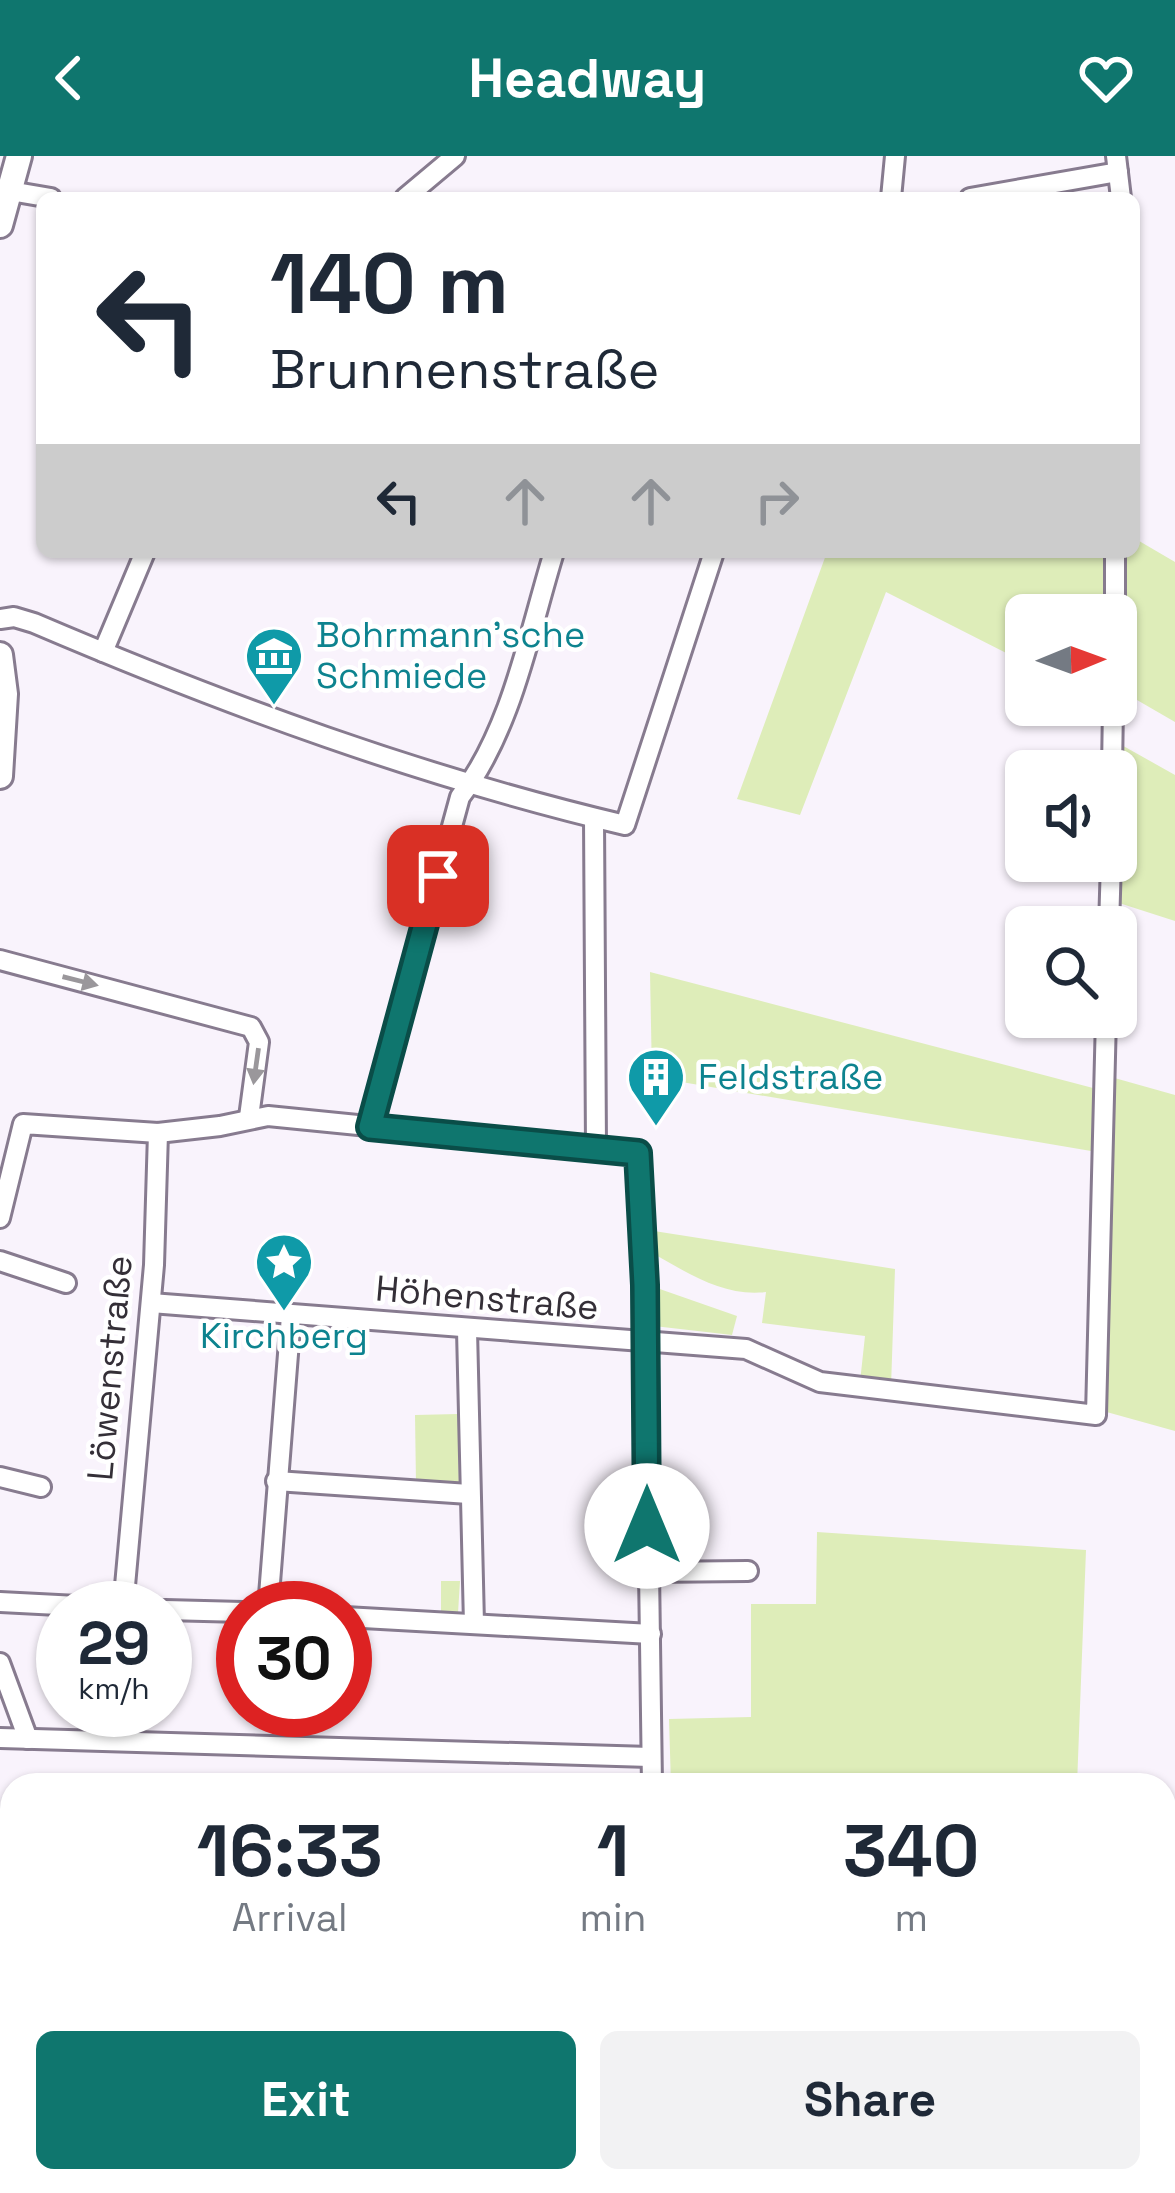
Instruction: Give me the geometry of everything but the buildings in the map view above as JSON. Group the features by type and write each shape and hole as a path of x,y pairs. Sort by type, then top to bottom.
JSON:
{"street":[{"path":"19,156 4,208 36,201"},
{"path":"892,192 895,156"},
{"path":"411,192 446,159"},
{"path":"996,192 1117,164"},
{"path":"103,652 142,558"},
{"path":"370,1127 460,797 481,770 503,714 552,558"},
{"path":"0,619 14,617 34,623 241,708 500,796 625,825 712,558"},
{"path":"1114,594 1115,558"},
{"path":"0,655 5,694 0,776"},
{"path":"594,818 596,1148"},
{"path":"0,960 251,1027 260,1042 249,1117"},
{"name":"Höhenstraße","path":"151,1304 746,1349 820,1382 1096,1414 1105,1038"},
{"path":"0,1218 23,1124 158,1133 220,1126 249,1117 638,1153 646,1344 651,1773"},
{"name":"Löwenstraße","path":"123,1581 151,1304 158,1133"},
{"path":"0,1261 66,1282"},
{"path":"270,1581 291,1316"},
{"path":"467,1330 474,1624"},
{"path":"0,1477 41,1487"},
{"path":"276,1481 469,1494"},
{"path":"647,1572 748,1571"},
{"path":"0,1602 36,1604"},
{"path":"372,1618 651,1634"},
{"path":"0,1663 28,1739"},
{"path":"0,1738 650,1757"}],"green space":[{"path":"1140,542 1175,562 1175,722 1137,700 1137,594 1119,594 1120,558 1140,558"},
{"path":"825,558 1108,558 1107,594 1005,594 1005,652 886,592 800,815 737,799"},
{"path":"1137,754 1175,775 1175,921 1119,903 1114,882 1137,882"},
{"path":"650,972 1093,1088 1091,1151 652,1077"},
{"path":"1111,1077 1175,1095 1175,1431 1103,1411"},
{"path":"654,1231 895,1269 891,1387 860,1382 865,1336 762,1323 766,1292 736,1291 680,1269 654,1254"},
{"path":"654,1287 737,1316 732,1335 654,1326"},
{"path":"458,1414 459,1487 416,1484 415,1415"},
{"path":"817,1532 1086,1550 1077,1773 671,1773 669,1719 751,1717 751,1604 816,1604"},
{"path":"441,1581 460,1581 458,1613 441,1613"}],"place":[{"name":"Bohrmann'sche Schmiede","path":"274,707"},
{"name":"Feldstraße","path":"656,1128"},
{"name":"Kirchberg","path":"284,1313"}],"route":[{"path":"438,876 370,1127 638,1153 645,1285 647,1526"}]}
